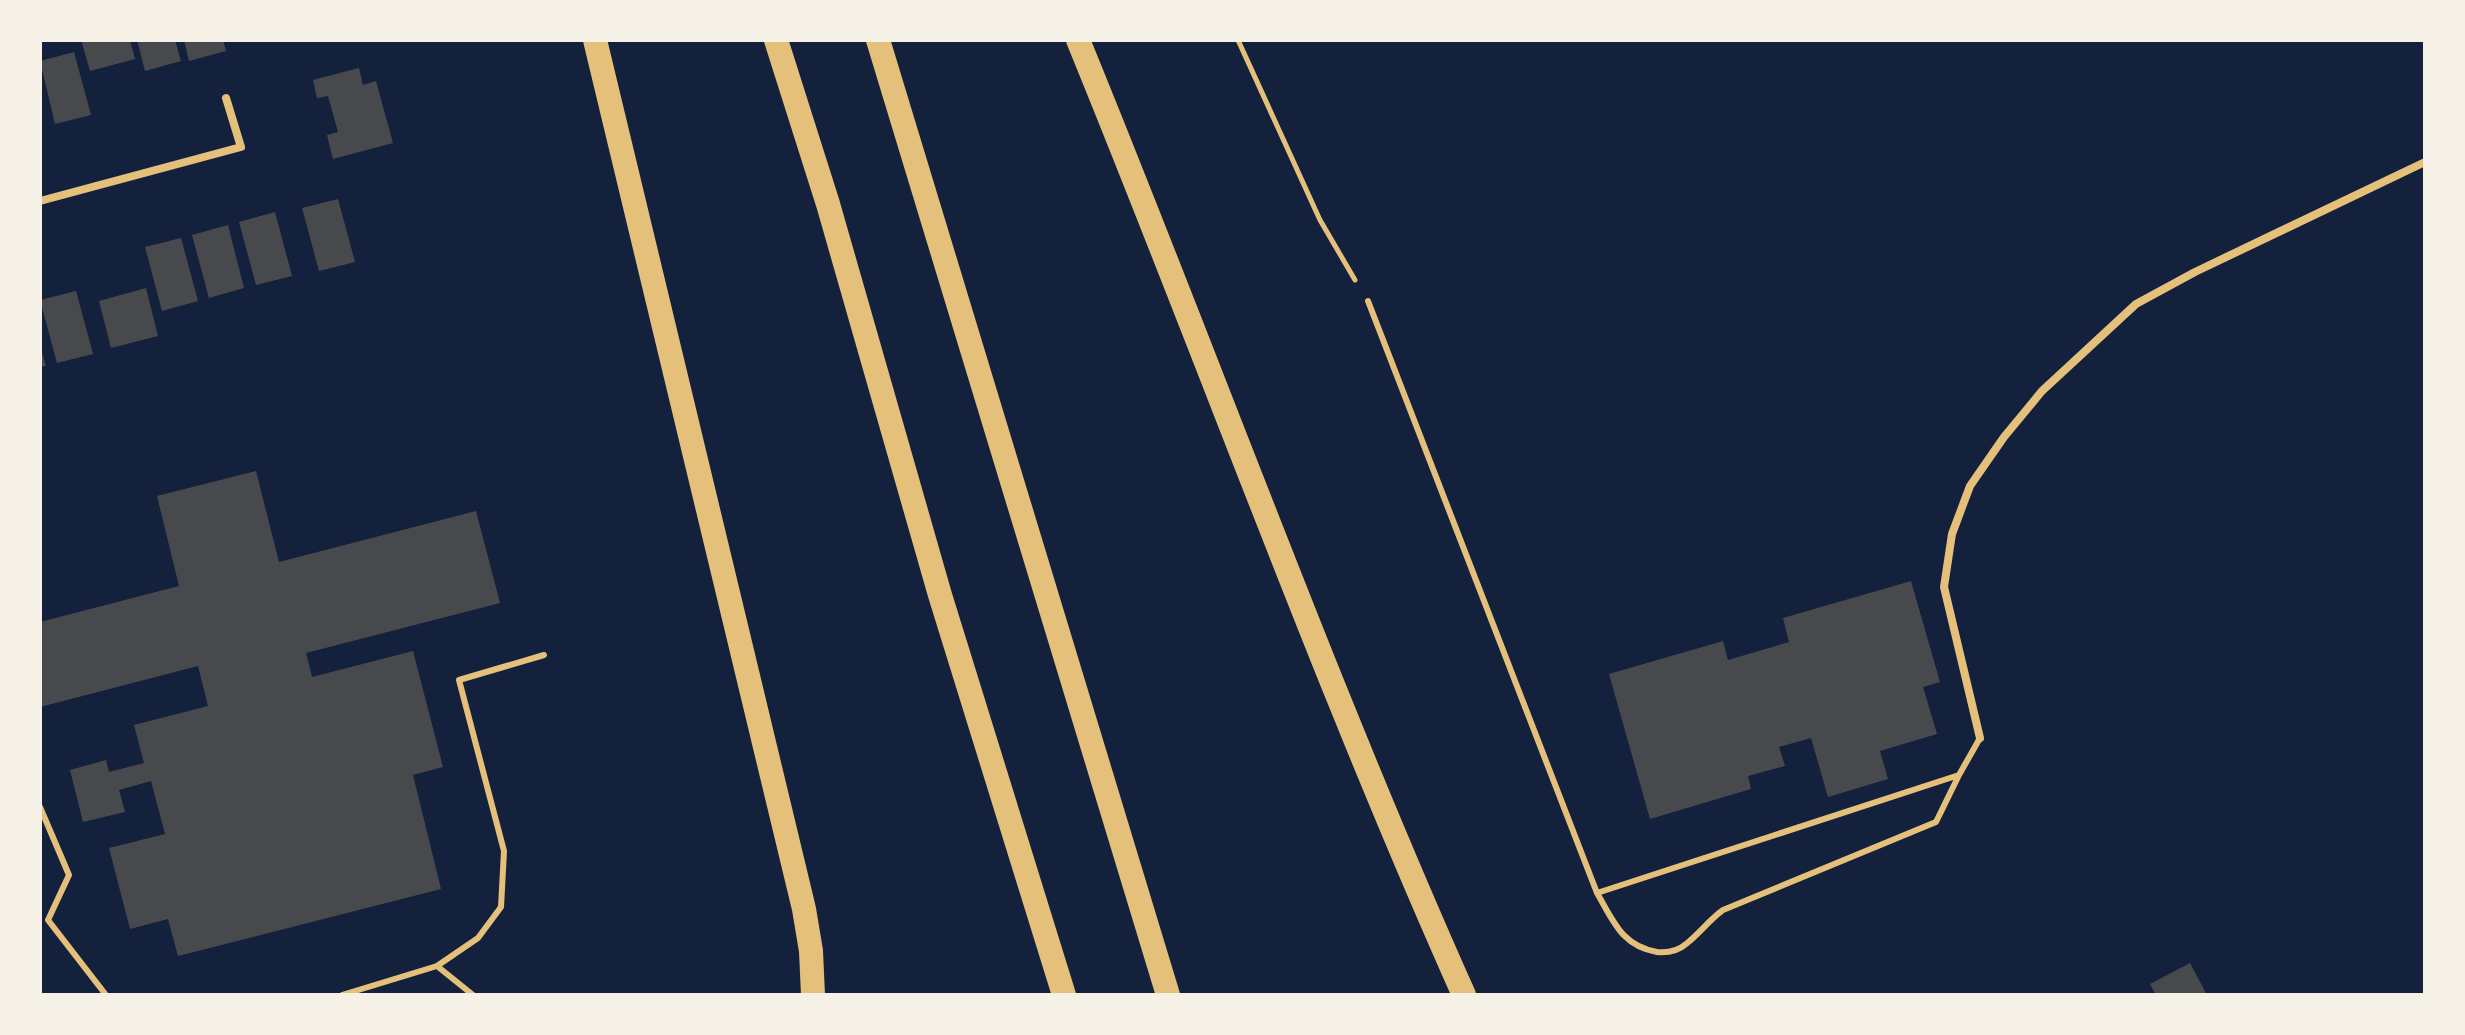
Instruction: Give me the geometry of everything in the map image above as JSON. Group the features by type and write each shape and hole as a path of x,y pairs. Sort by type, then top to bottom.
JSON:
{"highway":[{"path":"595,40 804,909 813,995"},
{"path":"776,40 828,204 940,595 1064,995"},
{"path":"878,40 1168,995"},
{"path":"1078,40 1191,317 1404,861 1464,995"}],"street":[{"path":"40,201 241,147 226,98"},
{"path":"1980,738 1944,587 1952,534 1970,486 2004,437 2042,391 2136,304 2195,272 2425,162"}],"lane":[{"path":"1368,301 1597,893 1617,927 1636,948 1668,953 1686,945 1701,926 1723,910 1936,822 1980,738"},
{"path":"342,995 437,966 478,938 501,907 504,851 459,680 544,655"},
{"path":"1597,893 1959,775"},
{"path":"40,807 69,875 48,920 106,995"},
{"path":"437,966 473,995"}],"path":[{"path":"1238,40 1320,220 1368,301"}],"building":[{"path":"81,40 130,40 135,59 90,71"},
{"path":"137,40 175,40 181,61 145,71"},
{"path":"184,40 223,40 226,51 189,61"},
{"path":"74,52 91,115 55,124 40,61"},
{"path":"359,68 363,85 376,81 393,143 333,159 327,135 338,132 328,96 317,98 313,80"},
{"path":"338,199 355,262 319,271 302,208"},
{"path":"275,212 292,276 256,285 239,222"},
{"path":"228,225 244,288 209,298 192,235"},
{"path":"181,238 198,301 162,311 145,247"},
{"path":"146,288 158,336 111,348 99,301"},
{"path":"76,291 93,354 57,363 40,300"},
{"path":"40,346 46,366 40,367"},
{"path":"256,471 279,562 476,511 500,603 306,653 312,677 413,651 443,767 413,775 441,889 178,956 168,919 130,929 109,848 165,834 151,781 119,790 125,812 83,822 70,770 106,760 109,772 144,763 134,725 208,706 198,666 40,707 40,622 179,586 157,496"},
{"path":"1911,581 1940,682 1923,687 1937,734 1880,751 1888,779 1828,797 1811,738 1779,747 1785,766 1748,776 1751,789 1650,819 1609,674 1723,641 1728,660 1789,642 1783,618"},
{"path":"2190,963 2207,995 2156,995 2150,984"}]}
